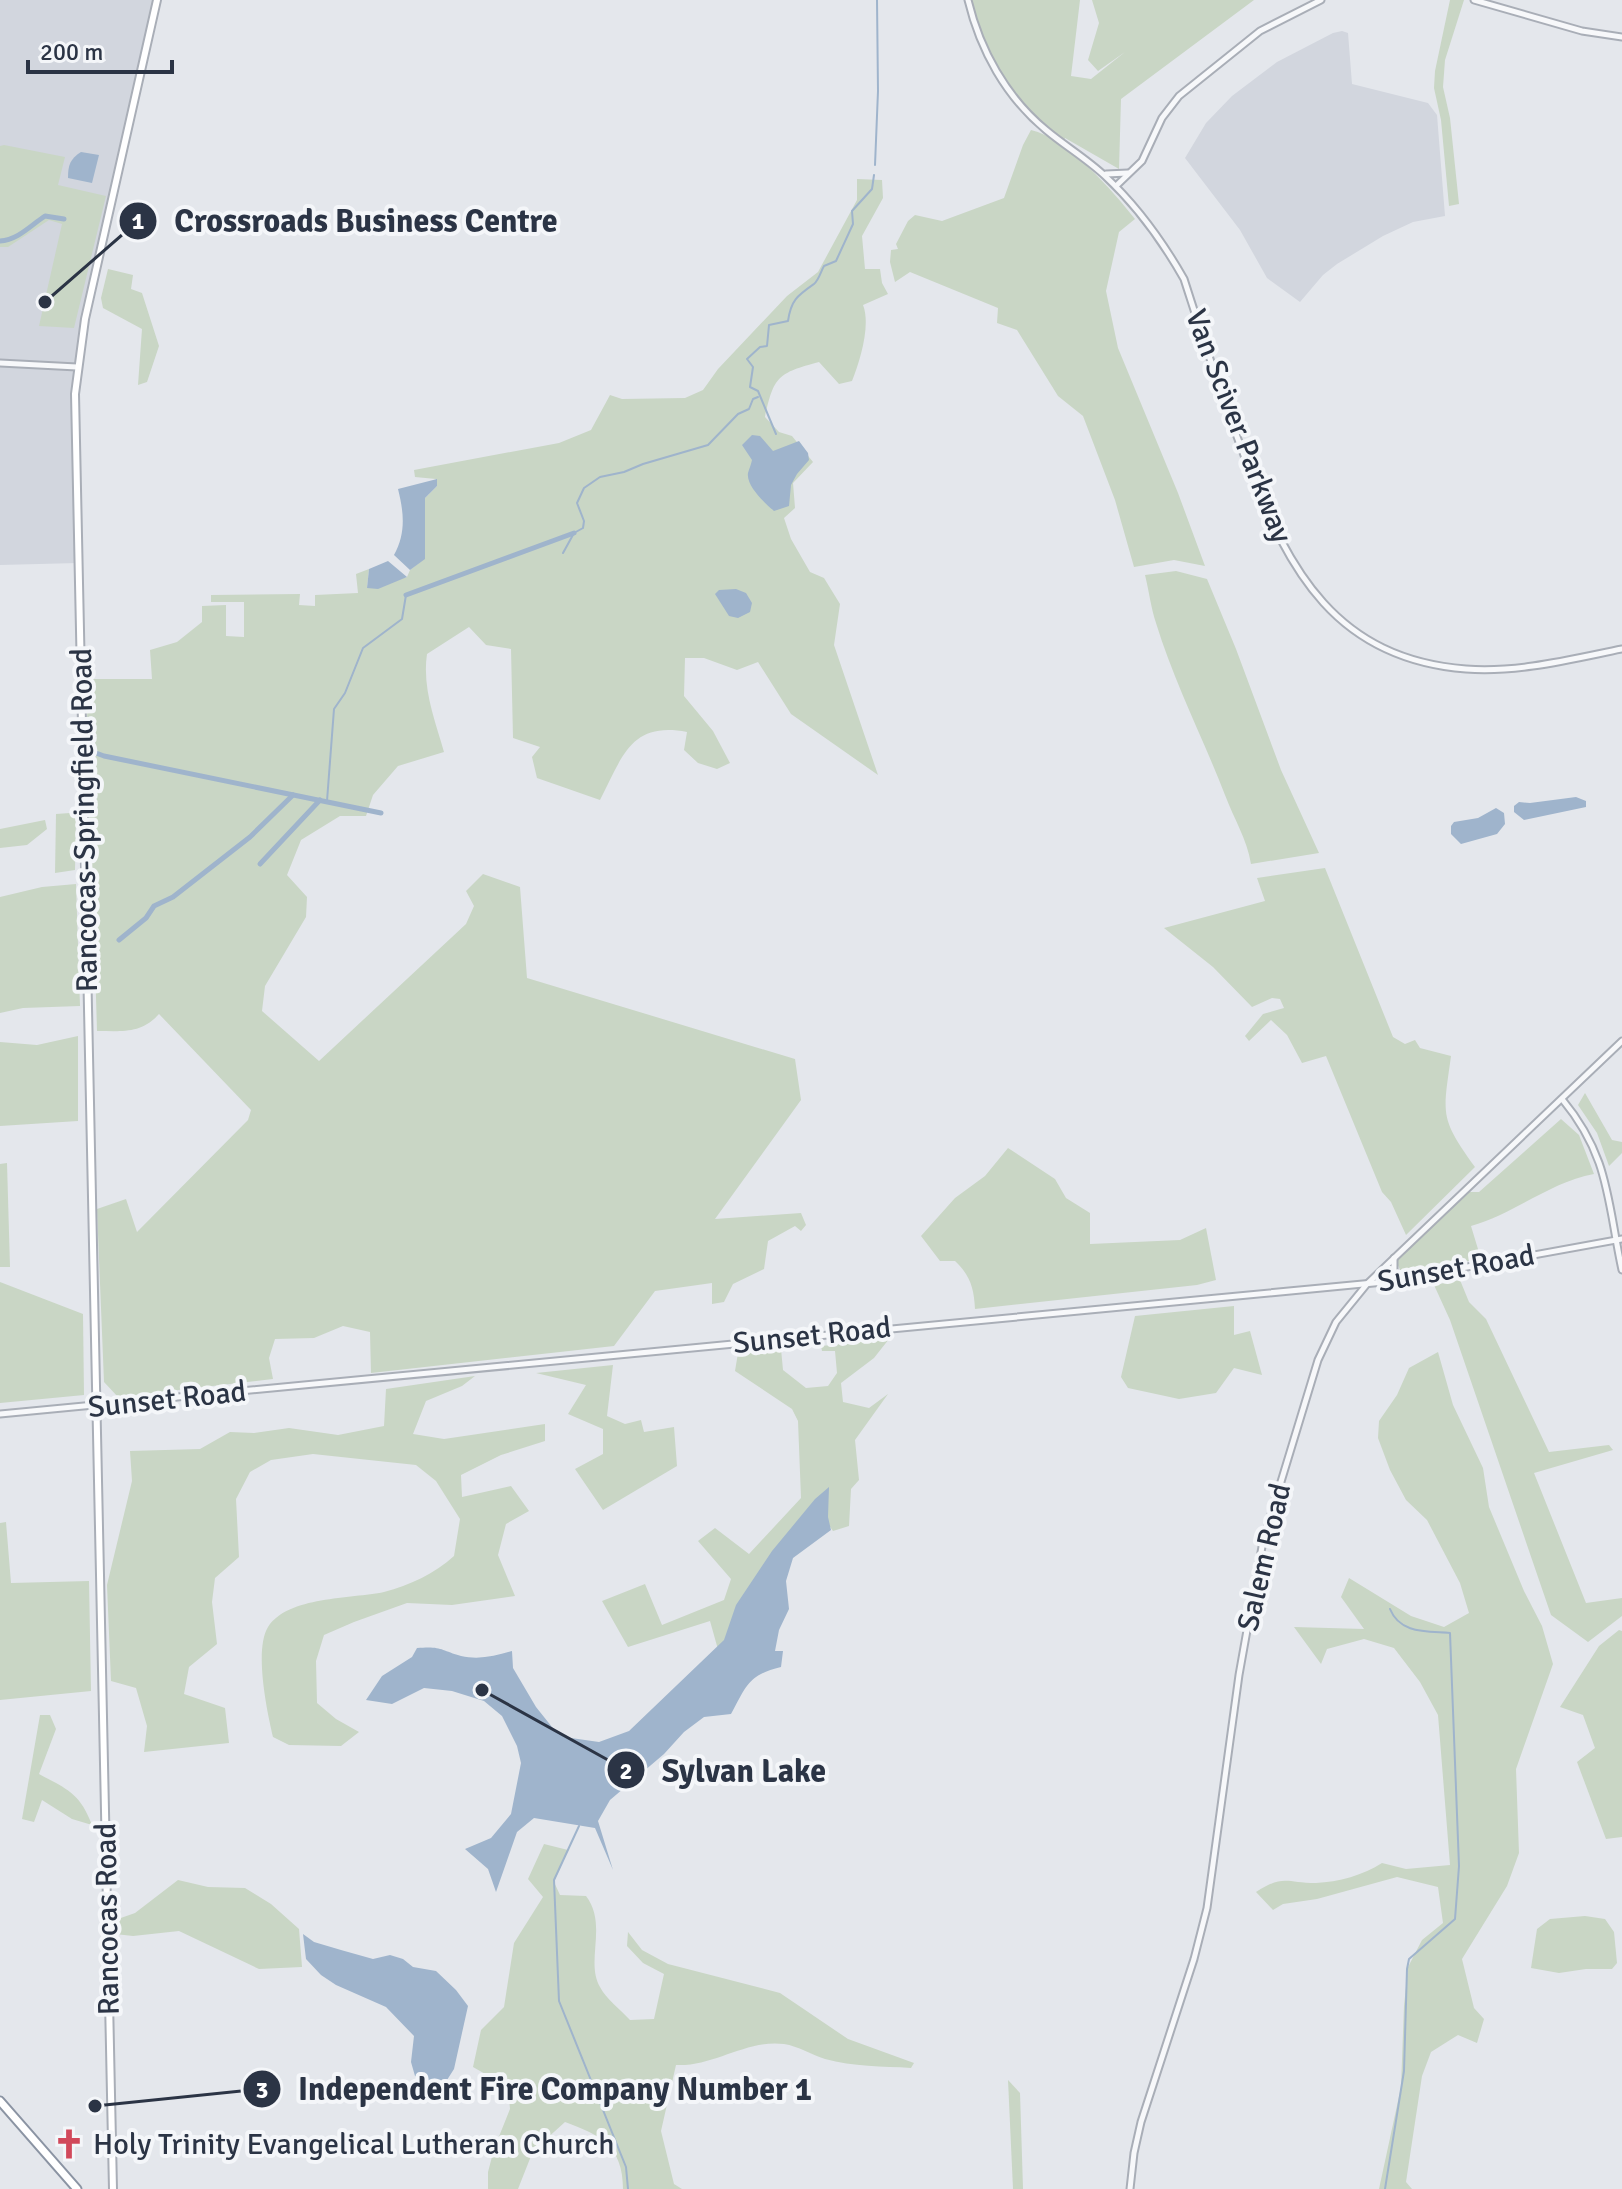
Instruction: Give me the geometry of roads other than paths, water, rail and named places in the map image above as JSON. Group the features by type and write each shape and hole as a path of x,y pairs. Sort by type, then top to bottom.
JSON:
{"highway":[{"path":"0,2101 77,2189"}],"main road":[{"name":"Rancocas-Springfield Road","path":"101,1649 75,429 77,367 85,319 157,0"},
{"name":"Rancocas Road","path":"101,1649 113,2189"}],"street":[{"name":"Van Sciver Parkway","path":"968,0 987,57 1019,102 1039,124 1116,186 1165,248 1184,279 1228,414 1272,525 1302,579 1337,618 1391,650 1429,663 1463,669 1529,666 1622,649"},
{"path":"1116,186 1146,156 1162,118 1179,96 1260,31 1321,0"},
{"path":"1474,0 1582,31 1622,37"},
{"path":"1102,173 1110,175 1132,171"},
{"path":"0,363 77,367"},
{"name":"Salem Road","path":"1130,2189 1141,2122 1205,1919 1250,1604 1266,1530 1318,1360 1336,1322 1367,1284 1622,1041"},
{"path":"1562,1099 1578,1118 1595,1148 1619,1239 1622,1270"},
{"name":"Sunset Road","path":"0,1414 1367,1284 1619,1239"},
{"path":"1395,1256 1394,1272 1410,1278"}],"water":[{"path":"81,152 99,155 92,183 68,178 70,163"},
{"path":"752,435 760,436 773,451 799,441 808,453 809,460 791,485 789,506 774,511 750,483 748,473 752,460 742,445"},
{"path":"437,479 437,486 425,498 425,559 410,570 394,555 401,539 403,523 398,489"},
{"path":"388,561 407,577 378,589 367,588 369,569"},
{"path":"736,589 746,593 752,603 750,612 738,618 729,616 715,594 719,590"},
{"path":"1576,797 1586,801 1586,807 1524,820 1514,812 1514,806 1519,802"},
{"path":"1496,808 1504,813 1505,824 1497,834 1461,844 1451,834 1454,822 1478,818"},
{"path":"829,1487 831,1530 793,1558 786,1581 789,1609 779,1630 775,1651 783,1651 781,1667 755,1678 731,1714 704,1717 684,1732 664,1754 610,1800 598,1821 613,1870 595,1828 534,1818 517,1832 496,1892 488,1869 465,1849 491,1838 511,1814 521,1763 517,1746 502,1716 484,1701 452,1691 424,1688 392,1704 366,1700 382,1676 412,1657 417,1648 436,1648 474,1658 512,1651 513,1668 536,1707 564,1737 599,1742 629,1731 724,1640 736,1605 772,1551 815,1499"},
{"path":"303,1934 314,1942 373,1959 390,1955 403,1959 413,1967 436,1971 456,1990 468,2006 454,2069 447,2080 429,2083 415,2076 411,2062 414,2036 386,2007 321,1975 306,1959"}],"waterway":[{"path":"875,165 877,0"},
{"path":"776,434 758,391 750,387 753,367 747,359 760,347 767,346 769,325 788,321 796,299 816,282 824,266 836,261 853,224 852,211 872,189 874,175"},
{"path":"0,241 18,235 45,216 64,219"},
{"path":"563,553 574,533 583,528 584,521 577,503 584,488 600,477 708,445 738,414 749,409 753,399 758,397"},
{"path":"406,595 574,533"},
{"path":"327,801 334,709 345,693 363,648 402,619 406,595"},
{"path":"86,735 88,750 104,756 381,813"},
{"path":"119,940 146,918 154,906 173,897 250,837 293,795"},
{"path":"260,864 320,800"},
{"path":"1385,2189 1404,2071 1409,1959 1455,1919 1459,1866 1450,1633 1407,1627 1390,1609"},
{"path":"579,1826 554,1880 559,2001 626,2167 628,2189"}],"place":[{"name":"Crossroads Business Centre","path":"45,302"},
{"name":"Sylvan Lake","path":"482,1690"},
{"name":"Independent Fire Company Number 1","path":"95,2106"},
{"name":"Holy Trinity Evangelical Lutheran Church","path":"69,2144"}]}
